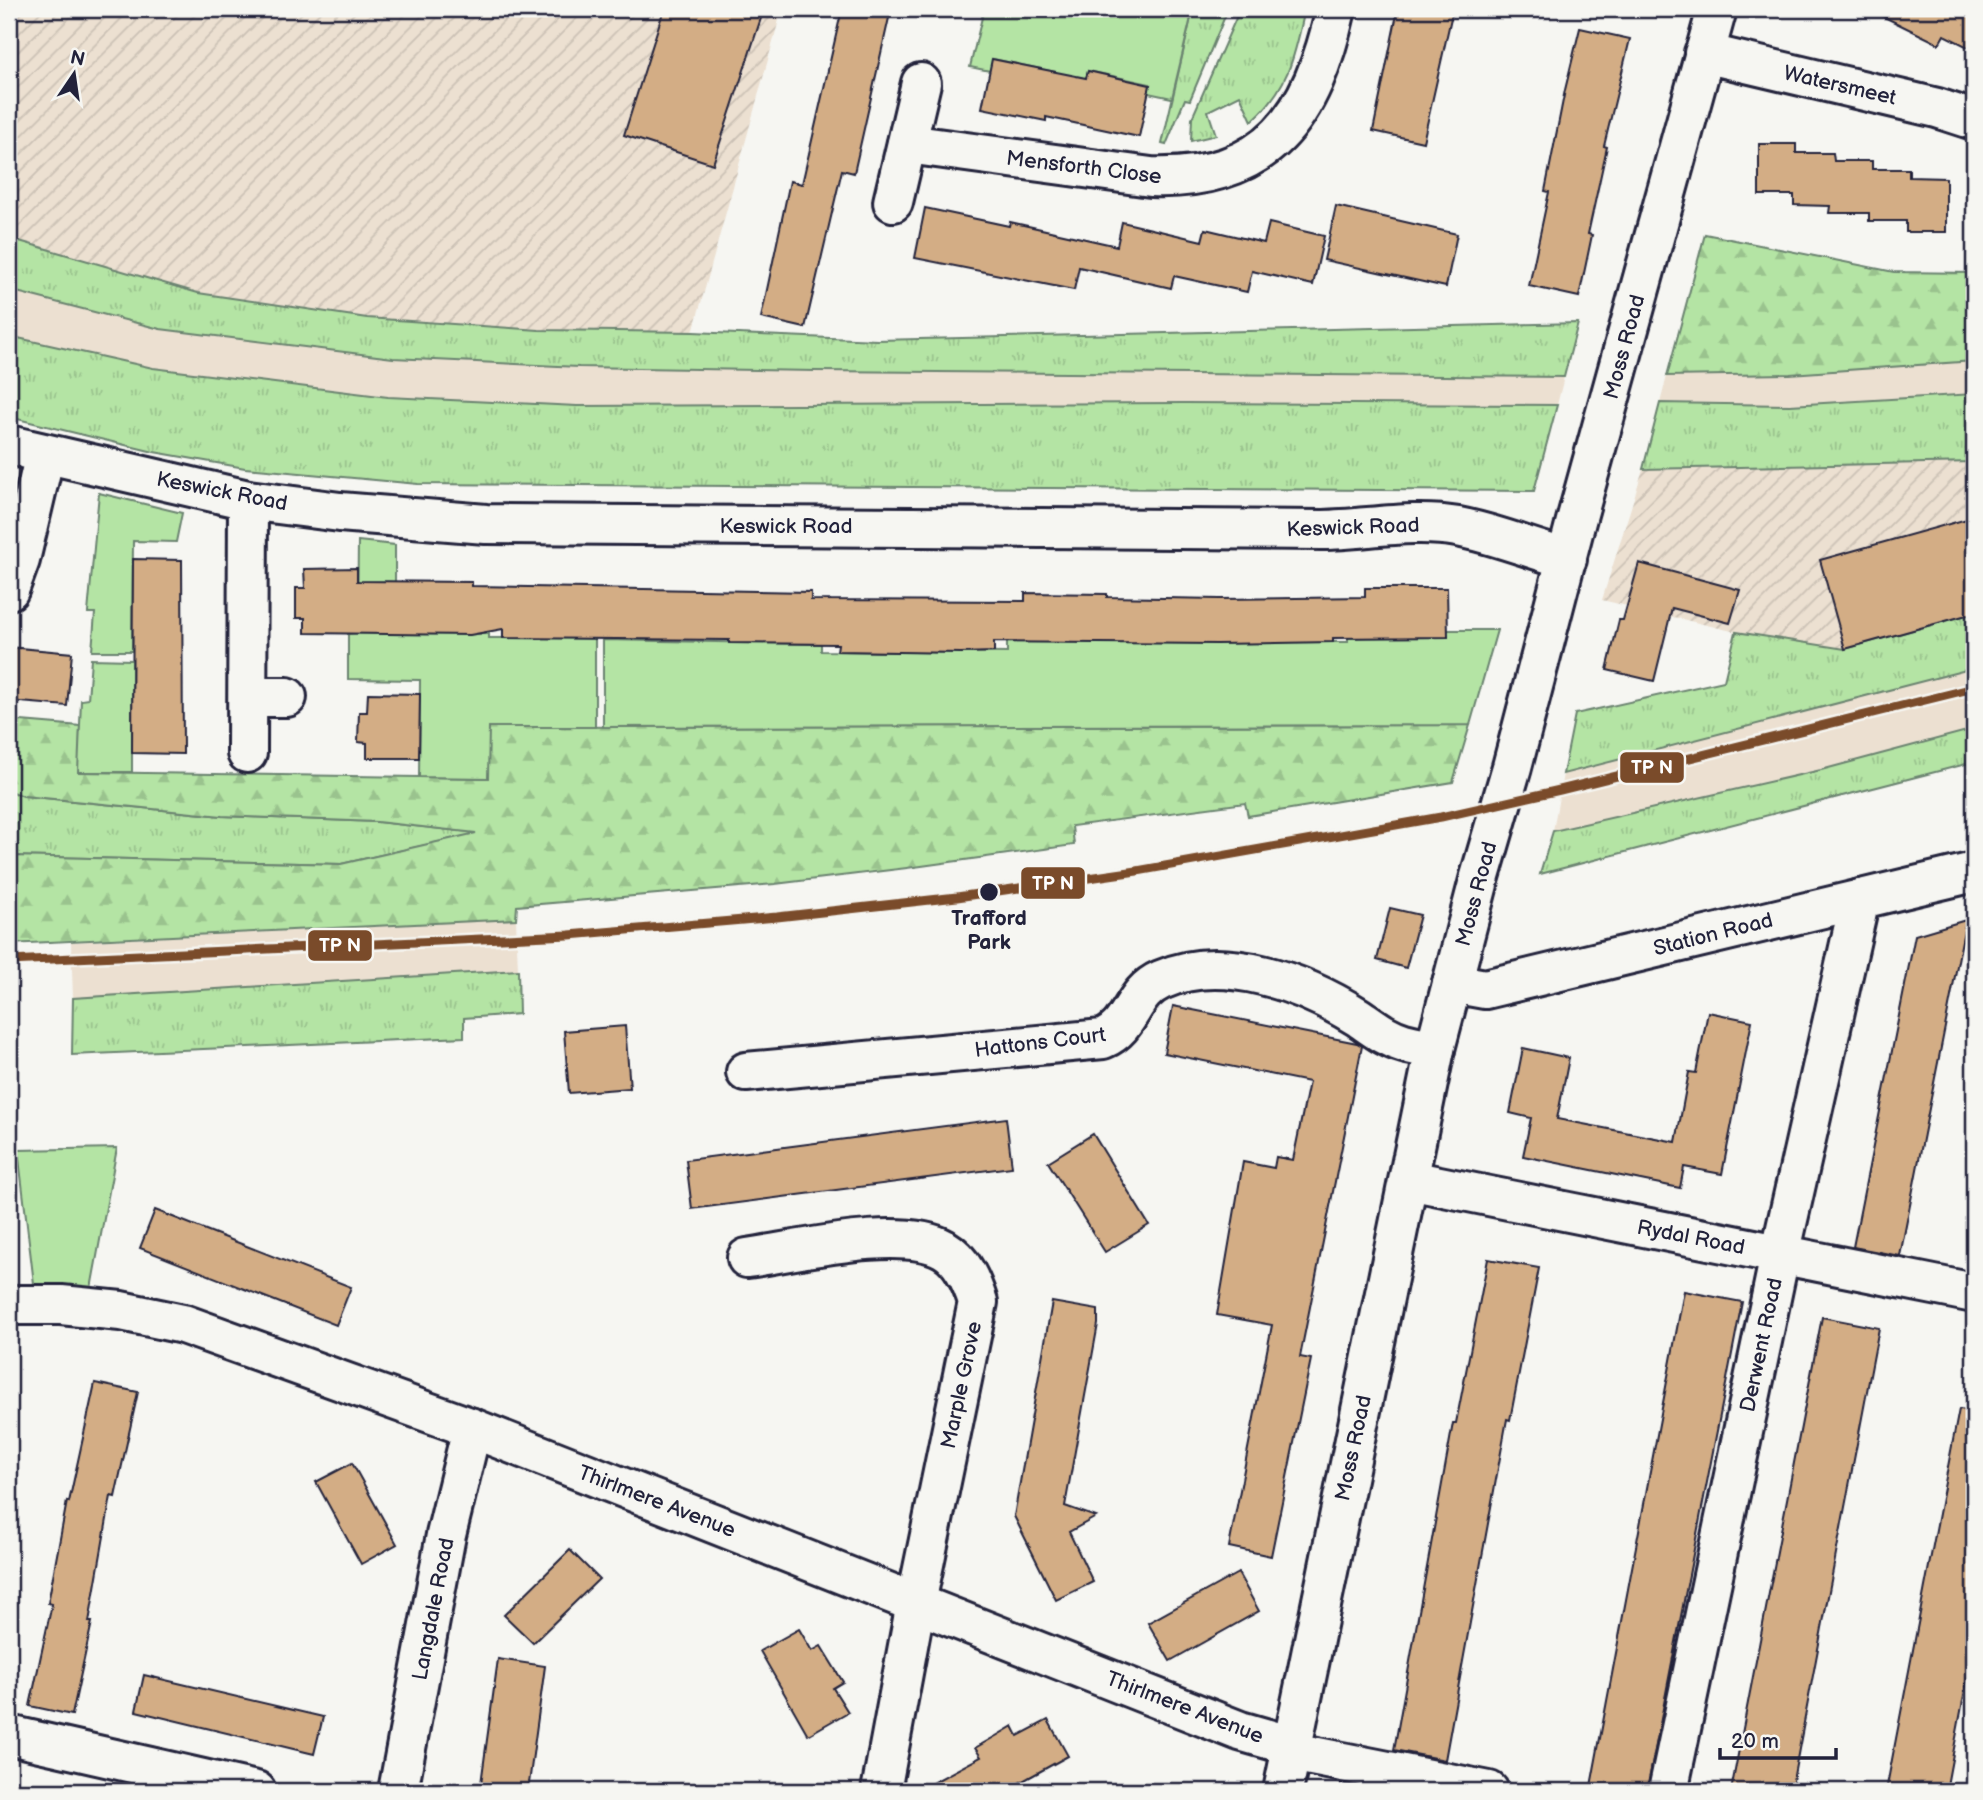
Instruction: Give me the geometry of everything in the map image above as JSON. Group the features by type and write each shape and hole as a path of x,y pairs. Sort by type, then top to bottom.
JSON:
{"street":[{"name":"Mensforth Close","path":"907,144 1151,177 1179,178 1208,173 1266,148 1286,128 1303,106 1316,79 1336,9"},
{"name":"Moss Road","path":"1283,1791 1435,1049 1717,9"},
{"name":"Watersmeet","path":"1704,53 1937,108 1974,120"},
{"path":"893,202 921,83"},
{"name":"Keswick Road","path":"9,444 248,500 405,519 486,524 1324,530 1405,524 1476,531 1567,559"},
{"path":"9,590 20,560 45,454"},
{"path":"247,753 248,500"},
{"path":"248,697 287,697"},
{"name":"Station Road","path":"1452,983 1485,989 1974,872"},
{"name":"Derwent Road","path":"1668,1791 1780,1255 1860,899"},
{"name":"Hattons Court","path":"746,1072 852,1046 1103,1039 1116,1034 1141,995 1159,981 1182,973 1206,970 1264,976 1294,986 1338,1006 1379,1032 1403,1043 1435,1049"},
{"name":"Rydal Road","path":"1409,1180 1974,1293"},
{"name":"Marple Grove","path":"747,1258 877,1238 907,1238 944,1249 970,1277 978,1302 916,1603 881,1791"},
{"name":"Thirlmere Avenue","path":"9,1305 121,1311 183,1324 472,1428 1307,1755 1489,1791"},
{"name":"Langdale Road","path":"398,1791 446,1535 472,1428"},
{"path":"9,1735 256,1791"}],"shaded area":[{"path":"9,9 782,9 693,332 539,330 367,318 198,293 9,238"},
{"path":"9,290 160,329 393,358 579,367 816,371 1564,377 1557,405 1185,403 577,406 388,397 153,368 9,336"},
{"path":"1974,361 1974,394 1790,405 1660,403 1667,376 1790,374"},
{"path":"1974,462 1974,613 1845,649 1736,632 1602,600 1643,469"},
{"path":"1974,668 1974,729 1821,770 1553,831 1563,774"},
{"path":"516,919 518,970 73,998 71,942"}],"green space":[{"path":"984,9 1193,9 1172,98 1148,93 1150,84 1088,71 1085,83 1055,72 993,59 990,71 970,67"},
{"path":"1193,9 1228,9 1190,100 1185,99 1166,145 1162,144"},
{"path":"1240,9 1305,9 1289,70 1274,96 1252,121 1240,95 1208,111 1216,135 1191,141 1192,118"},
{"path":"1705,234 1894,272 1974,273 1974,361 1790,374 1667,376"},
{"path":"9,238 198,293 367,318 539,330 693,332 877,340 1578,323 1564,377 816,371 579,367 393,358 160,329 9,290"},
{"path":"9,336 153,368 388,397 577,406 1185,403 1557,405 1534,491 418,484 245,468 154,452 9,417"},
{"path":"1974,394 1974,462 1643,469 1660,403 1790,405"},
{"path":"99,493 182,513 176,542 133,541 132,651 92,651 95,613 88,613"},
{"path":"358,541 395,545 395,634 489,634 489,638 595,638 595,727 489,727 488,778 419,777 420,680 348,679 348,634 357,633"},
{"path":"1974,613 1974,668 1563,774 1575,714 1724,681 1736,632 1845,649"},
{"path":"1448,630 1497,630 1470,725 603,727 603,640 821,644 821,651 1007,653 1007,642 1348,642 1348,637"},
{"path":"91,659 132,660 132,772 78,772 81,700 88,699"},
{"path":"9,720 80,726 79,772 488,778 488,727 1470,725 1453,782 1248,816 1245,803 1072,826 1074,845 775,884 517,906 516,919 9,944 9,856 341,864 476,833 377,822 222,816 24,796 9,791"},
{"path":"1974,729 1974,762 1540,874 1553,831 1821,770"},
{"path":"9,791 24,796 222,816 377,822 479,833 341,864 9,856"},
{"path":"518,970 519,1014 464,1018 464,1037 72,1055 73,998"},
{"path":"117,1148 90,1294 35,1292 18,1150"}],"building":[{"path":"664,9 764,9 713,164 624,135"},
{"path":"842,9 891,9 854,173 842,170 805,328 761,318 790,181 802,184"},
{"path":"1398,9 1453,9 1423,142 1373,131"},
{"path":"1868,9 1974,9 1974,50 1944,35 1939,44"},
{"path":"1580,28 1630,39 1604,146 1607,147 1588,234 1592,235 1579,297 1529,286 1549,192 1545,191"},
{"path":"992,59 1086,78 1088,71 1150,85 1139,137 1046,117 1046,121 982,108"},
{"path":"1759,144 1796,144 1796,153 1833,153 1834,161 1872,161 1872,169 1909,169 1909,177 1946,178 1946,232 1906,232 1906,221 1869,221 1869,213 1829,213 1830,206 1794,205 1794,195 1759,195"},
{"path":"1336,206 1457,234 1446,287 1324,260"},
{"path":"925,208 1009,226 1010,222 1117,246 1122,222 1202,241 1205,229 1264,243 1269,223 1324,236 1313,285 1252,271 1247,292 1174,276 1171,288 1079,267 1074,290 915,258"},
{"path":"1974,517 1974,613 1845,649 1820,560"},
{"path":"133,559 182,560 183,754 132,753"},
{"path":"1639,563 1740,590 1730,623 1672,608 1654,681 1607,670 1619,620 1623,620"},
{"path":"357,568 357,581 472,582 472,586 811,592 811,600 1025,601 1025,593 1220,599 1365,597 1365,588 1447,588 1448,637 1333,638 1333,642 1217,644 994,642 994,652 961,653 837,651 838,644 729,643 729,640 503,638 503,629 470,635 305,633 305,618 296,618 296,588 305,588 304,569"},
{"path":"9,647 72,653 67,706 9,701"},
{"path":"368,693 420,694 419,758 367,758 367,743 358,742 359,712 367,712"},
{"path":"1390,908 1420,915 1406,968 1377,960"},
{"path":"1966,920 1900,1256 1853,1247 1915,935"},
{"path":"1173,1006 1362,1046 1300,1357 1311,1359 1271,1556 1229,1547 1272,1325 1217,1315 1243,1162 1274,1168 1276,1157 1293,1160 1309,1082 1164,1053"},
{"path":"1708,1012 1752,1021 1722,1174 1684,1167 1680,1188 1523,1156 1531,1118 1510,1113 1523,1048 1569,1058 1557,1119 1676,1142 1689,1072 1696,1073"},
{"path":"625,1026 630,1088 569,1093 564,1031"},
{"path":"1006,1118 1012,1167 692,1209 686,1160"},
{"path":"1093,1134 1149,1225 1105,1252 1048,1162"},
{"path":"155,1210 351,1287 336,1325 140,1248"},
{"path":"1488,1259 1539,1268 1510,1420 1507,1419 1445,1760 1394,1750 1453,1423 1456,1423"},
{"path":"1684,1291 1742,1302 1647,1791 1617,1791 1591,1786"},
{"path":"1052,1302 1098,1310 1098,1324 1065,1506 1096,1517 1069,1532 1093,1582 1056,1600 1014,1516"},
{"path":"1822,1317 1879,1328 1791,1791 1731,1791"},
{"path":"95,1383 138,1392 115,1497 111,1496 89,1622 92,1622 72,1715 30,1706 52,1604 48,1603 67,1501 69,1502"},
{"path":"1959,1409 1974,1411 1974,1642 1946,1791 1886,1791"},
{"path":"352,1463 397,1544 361,1564 316,1482"},
{"path":"570,1550 599,1579 533,1643 504,1615"},
{"path":"1238,1573 1259,1611 1170,1661 1148,1623"},
{"path":"799,1629 812,1651 821,1646 843,1682 833,1688 848,1712 808,1735 760,1651"},
{"path":"498,1659 545,1666 528,1791 480,1791"},
{"path":"144,1675 323,1717 314,1754 136,1711"},
{"path":"1048,1720 1068,1756 1019,1783 1004,1791 917,1791 981,1757 975,1748 1013,1726 1018,1736"}],"transit line":[{"path":"9,961 569,935 777,917 957,897 1137,871 1441,817 1974,688"}],"place":[{"name":"Trafford Park","path":"989,892"}]}
